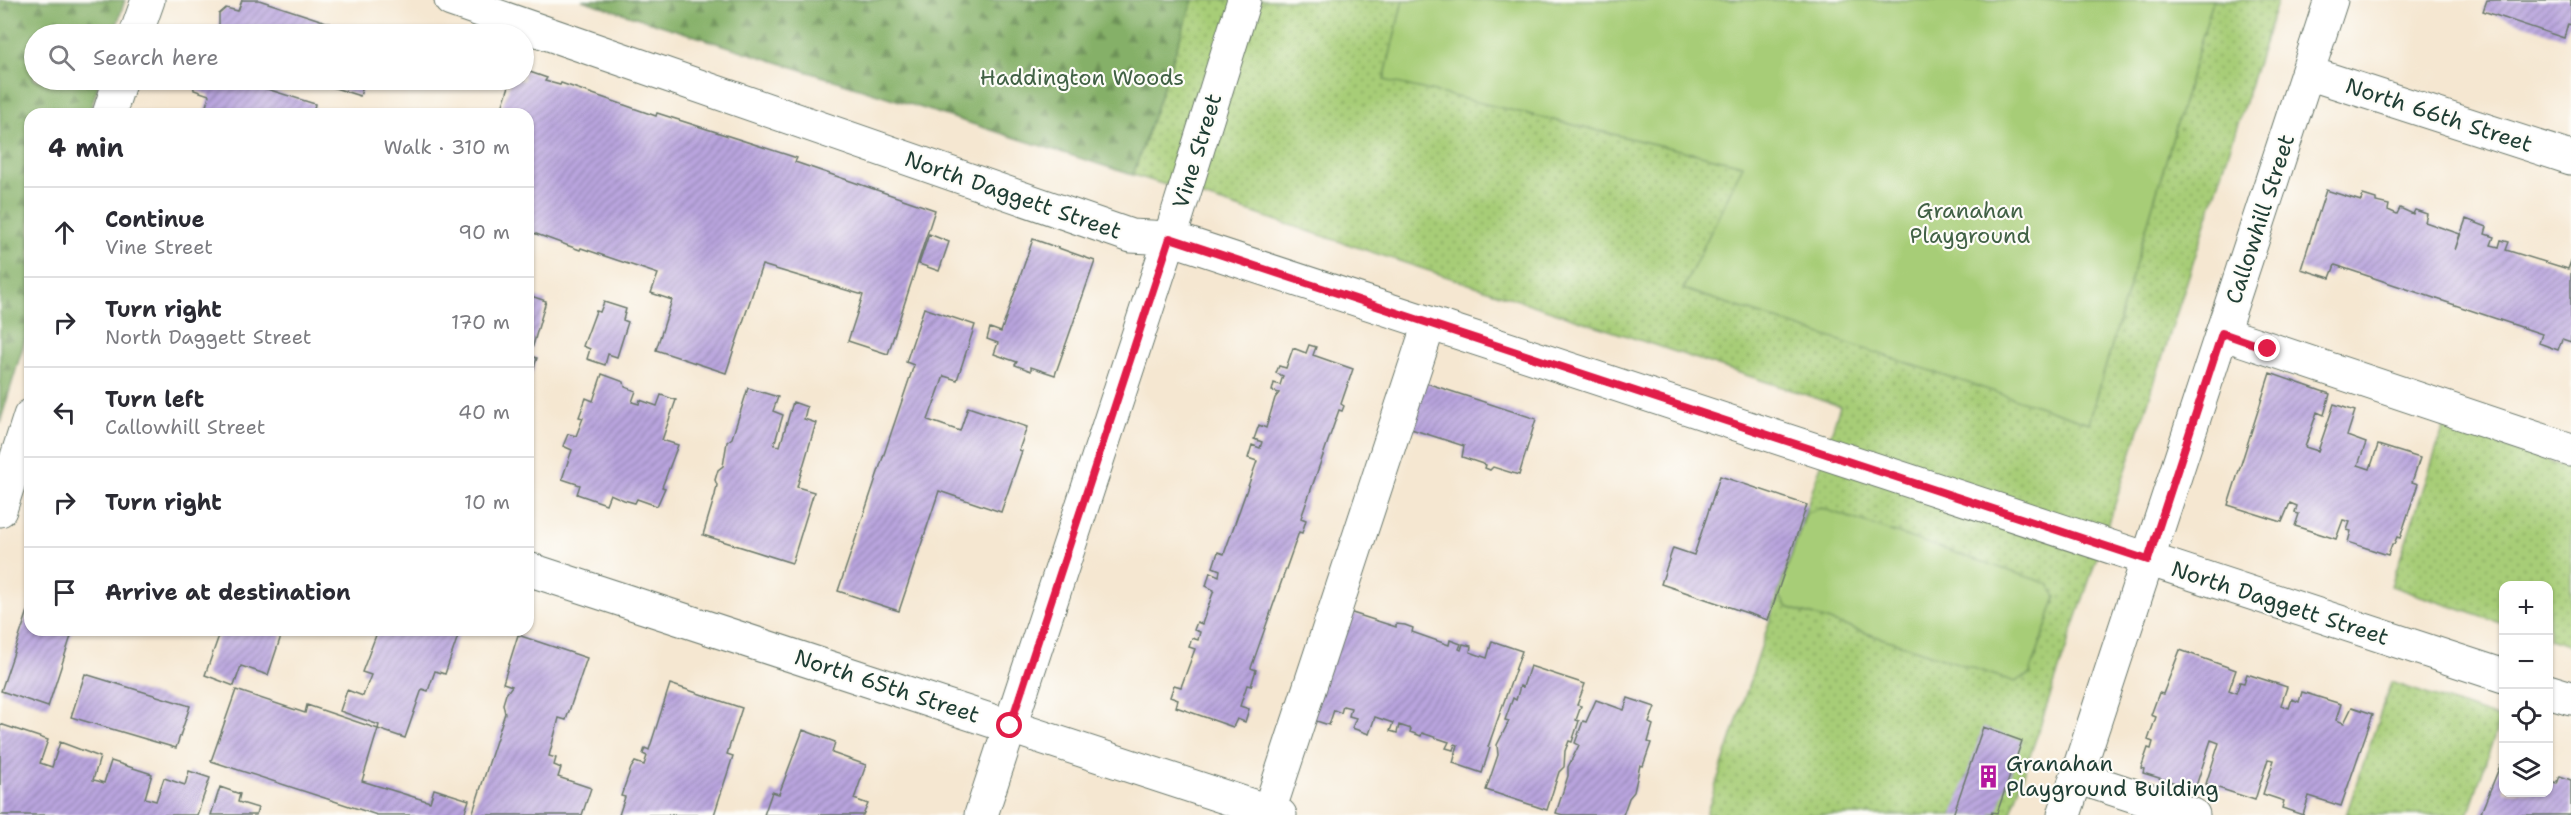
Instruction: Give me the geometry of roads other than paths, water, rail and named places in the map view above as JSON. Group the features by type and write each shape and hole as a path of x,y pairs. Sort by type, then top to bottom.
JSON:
{"street":[{"path":"140,24 148,0"},
{"name":"North Daggett Street","path":"451,0 520,24"},
{"name":"Vine Street","path":"981,815 1170,238 1244,0"},
{"name":"Callowhill Street","path":"2064,815 2331,0"},
{"name":"North Daggett Street","path":"534,29 1131,236 1170,238 2499,674"},
{"name":"North 66th Street","path":"2308,73 2571,158"},
{"path":"111,108 117,90"},
{"path":"1274,813 1429,324"},
{"path":"2222,333 2571,450"},
{"path":"0,510 24,435"},
{"name":"North 65th Street","path":"534,571 1274,813"},
{"path":"2553,693 2571,698"},
{"path":"2077,777 2193,815"}],"place":[{"name":"Granahan Playground Building","path":"1988,776"}],"park label":[{"name":"Haddington Woods","path":"1082,77"},
{"name":"Granahan Playground","path":"1970,222"}]}
